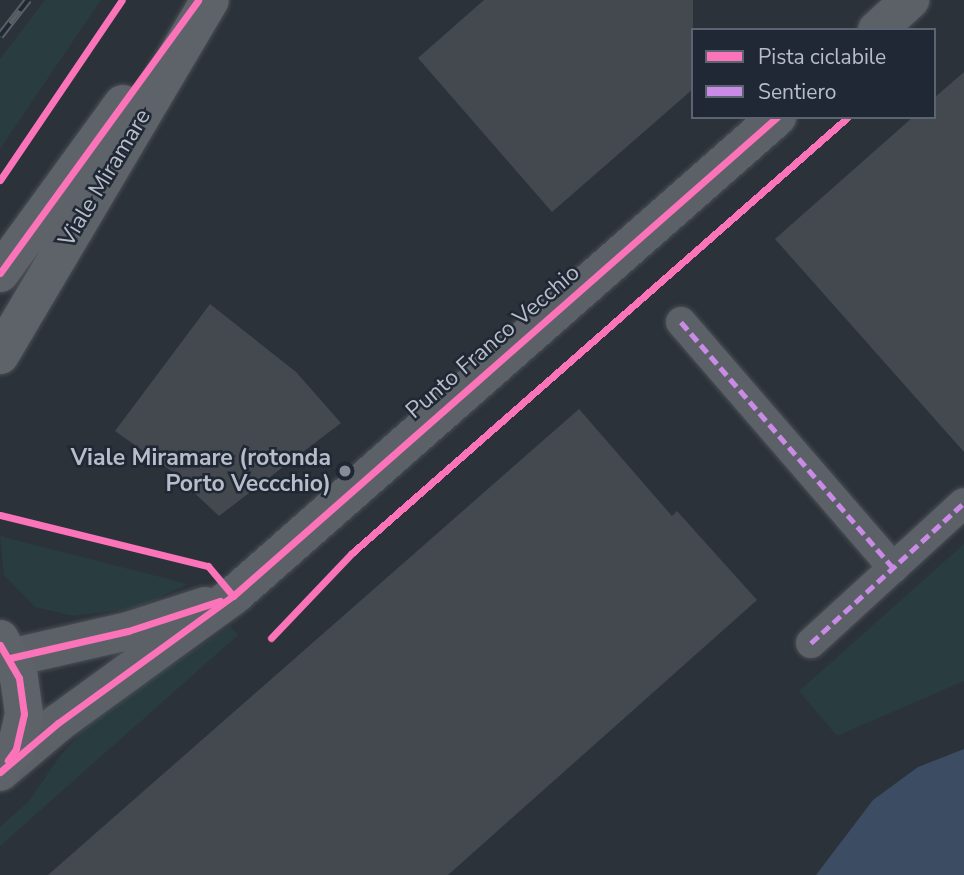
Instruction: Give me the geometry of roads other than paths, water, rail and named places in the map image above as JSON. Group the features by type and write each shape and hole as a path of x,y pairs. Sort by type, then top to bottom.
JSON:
{"main road":[{"path":"0,273 198,0"},
{"name":"Viale Miramare","path":"0,324 37,255 204,0"},
{"name":"Viale Miramare","path":"0,355 210,0"},
{"path":"0,771 16,749 24,715 19,678 4,649"}],"street":[{"path":"879,28 910,0"},
{"name":"Punto Franco Vecchio","path":"0,771 58,723 233,596 775,119"},
{"path":"681,321 893,568"},
{"path":"811,643 964,503"},
{"name":"Punto Franco Vecchio","path":"4,649 128,631 233,596"}],"water":[{"path":"964,749 964,875 816,875 873,800 918,767"}],"railway":[{"path":"0,36 28,0"}],"place":[{"name":"Viale Miramare (rotonda Porto Veccchio)","path":"345,471"}]}
